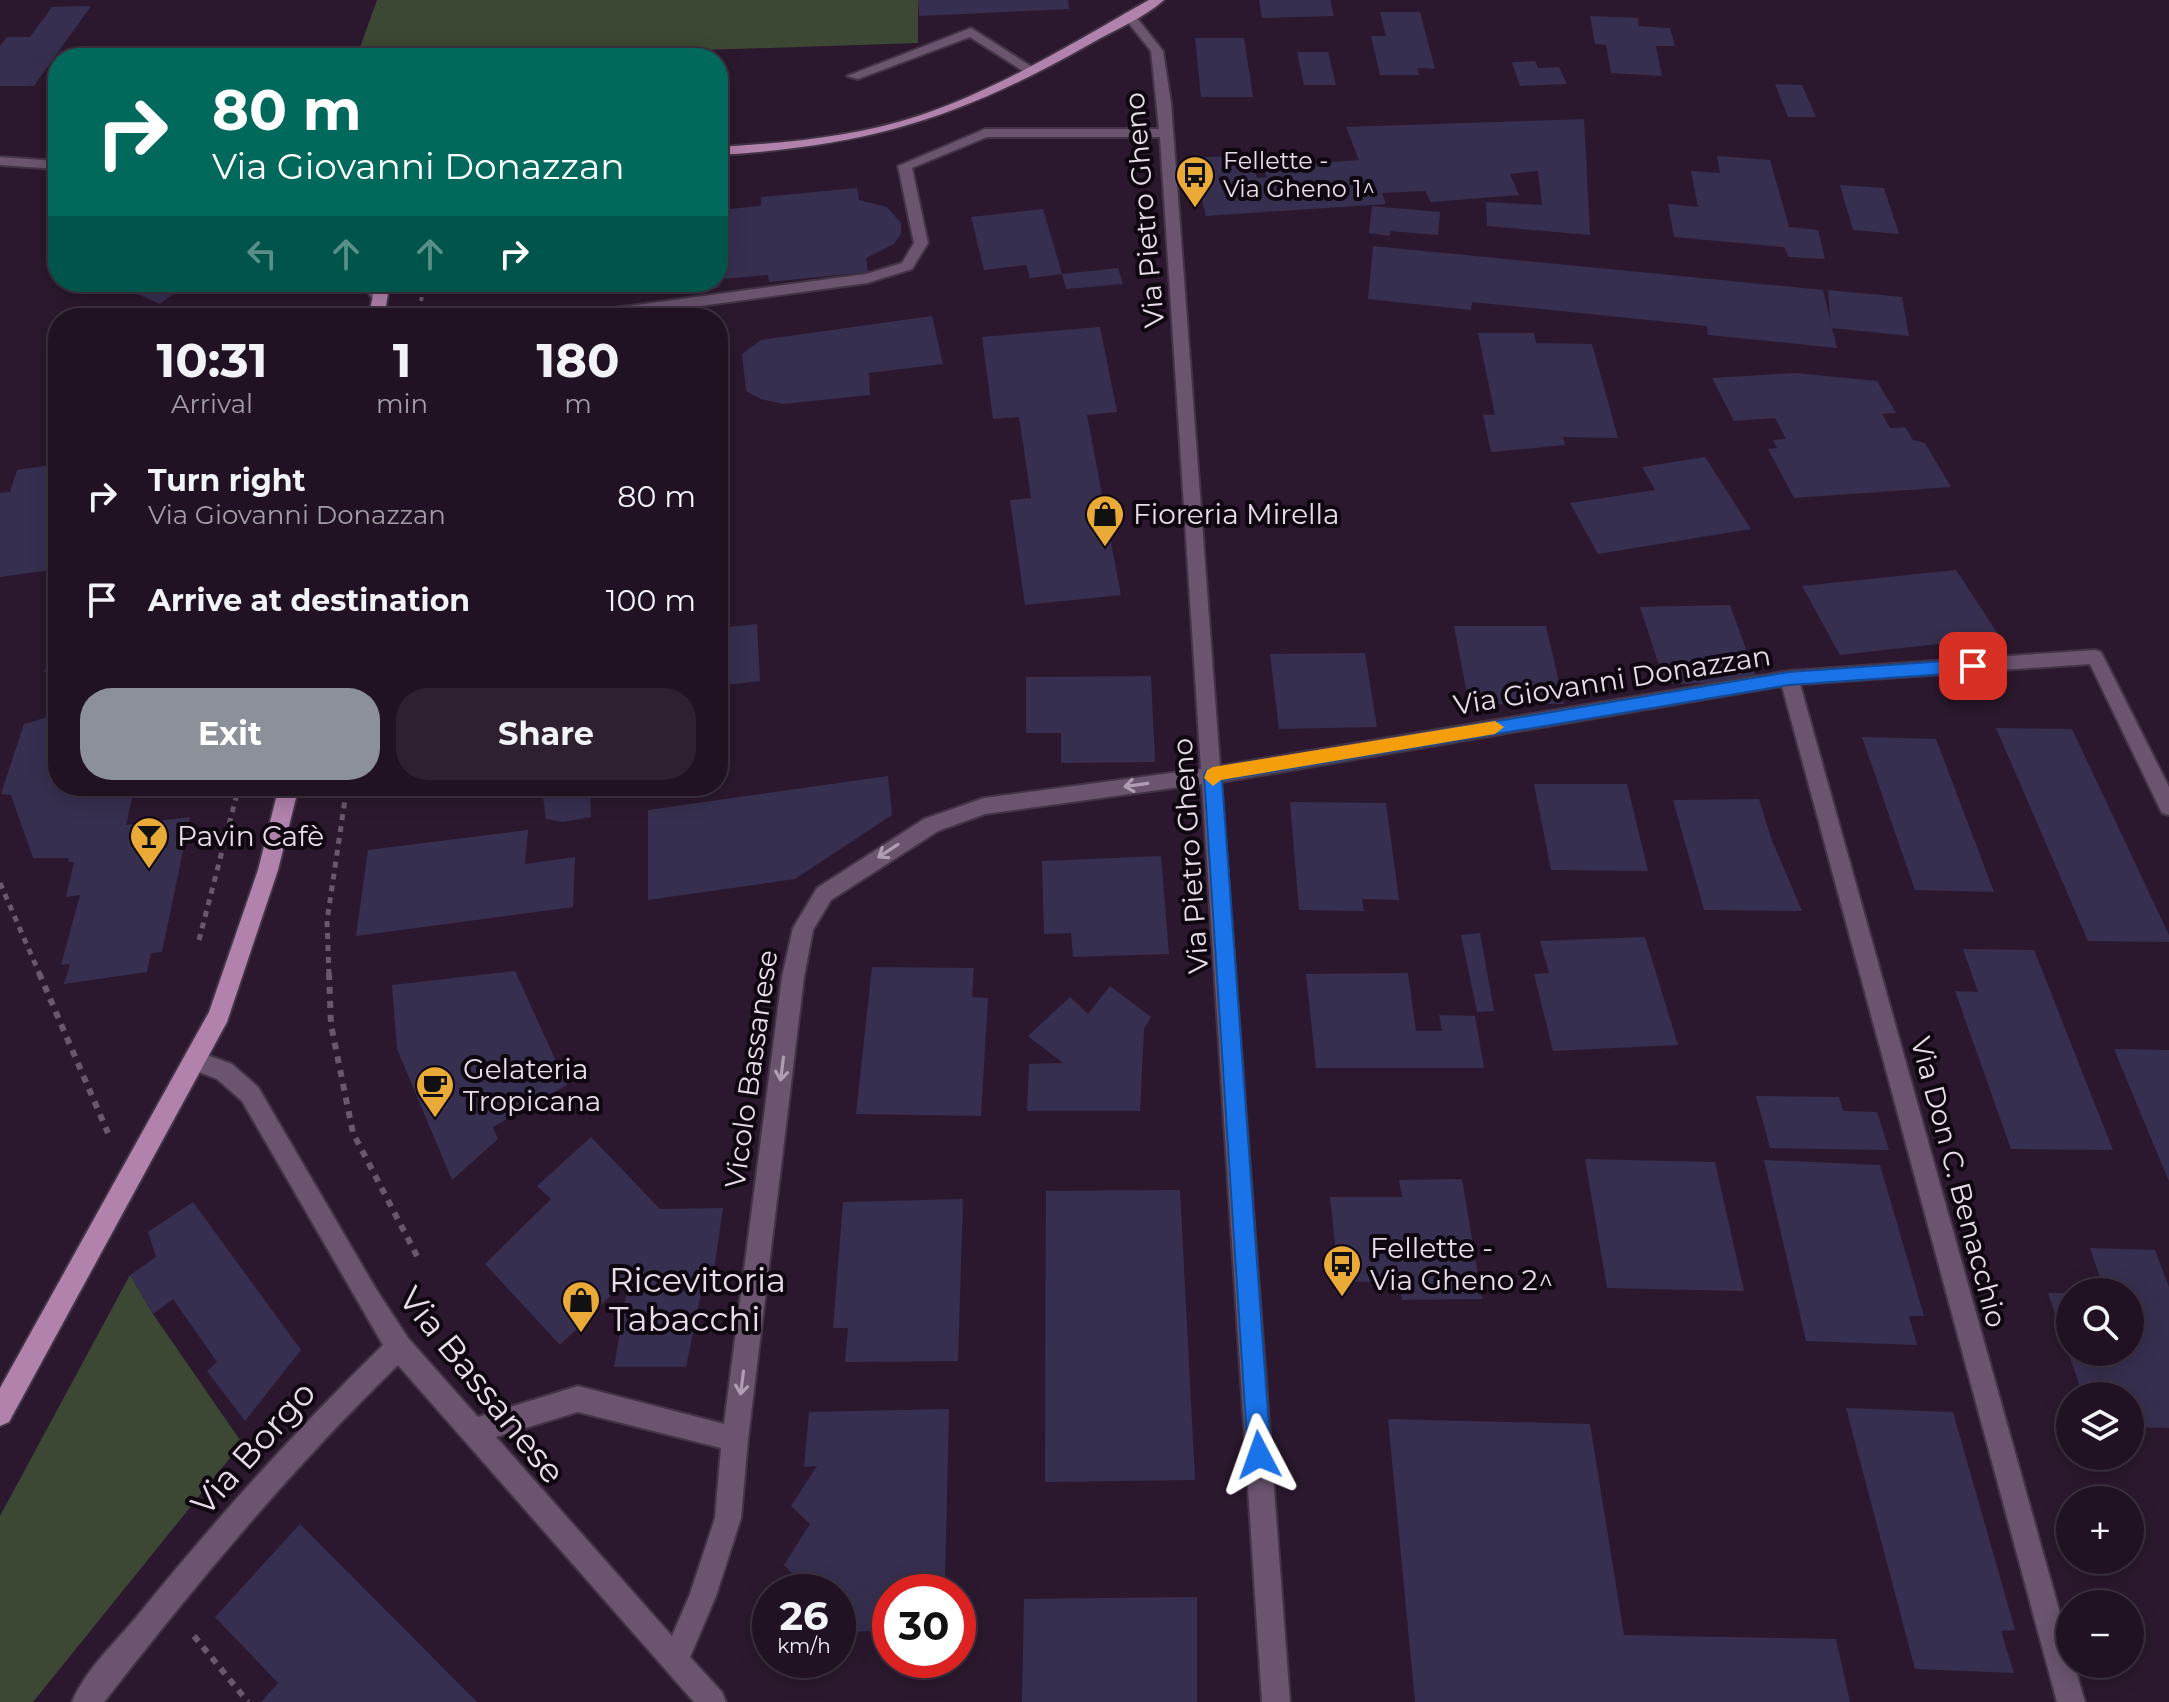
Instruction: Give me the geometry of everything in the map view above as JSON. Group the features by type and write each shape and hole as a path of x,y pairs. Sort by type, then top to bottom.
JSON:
{"main road":[{"path":"728,150 810,143 883,130 953,108 1031,70 1158,0"},
{"path":"0,1413 219,1015 268,870 286,796"}],"street":[{"name":"Via Pietro Gheno","path":"1129,16 1157,51 1165,133 1213,775 1276,1702"},
{"path":"853,76 971,32 1031,70"},
{"path":"650,308 867,278 907,266 921,243 905,166 985,133 1165,133"},
{"path":"0,161 48,164"},
{"name":"Via Giovanni Donazzan","path":"1213,775 1789,678 2095,657 2169,807"},
{"name":"Via Don C. Benacchio","path":"1789,678 2071,1702"},
{"name":"Vicolo Bassanese","path":"674,1662 703,1596 728,1518 735,1439 793,977 803,928 824,894 931,825 984,806 1213,775"},
{"name":"Via Bassanese","path":"196,1061 224,1071 250,1094 367,1298 399,1347 712,1702"},
{"name":"Via Borgo","path":"86,1702 166,1601 352,1391 399,1347"},
{"path":"472,1432 578,1399 735,1439"}],"path":[{"path":"196,950 236,796"},
{"path":"346,796 327,921 331,1025 353,1133 418,1258"},
{"path":"0,883 110,1137 117,1125"},
{"path":"166,1601 248,1702"}],"green space":[{"path":"377,0 918,0 918,43 728,49 360,48"},
{"path":"130,1275 153,1314 242,1443 33,1702 0,1702 0,1516"}],"building":[{"path":"918,0 1068,0 1069,9 919,16"},
{"path":"1259,0 1330,0 1334,16 1262,18"},
{"path":"91,6 61,48 48,48 48,66 34,86 0,86 0,46 7,37 30,37 52,7"},
{"path":"1380,12 1420,12 1435,69 1417,68 1419,75 1380,75 1371,36 1386,36"},
{"path":"1590,16 1638,18 1639,26 1670,28 1675,46 1656,46 1662,76 1611,73 1606,45 1595,44"},
{"path":"1195,38 1244,38 1253,97 1201,97"},
{"path":"1297,52 1328,52 1336,85 1304,85"},
{"path":"1535,61 1538,68 1559,67 1567,84 1520,86 1512,62"},
{"path":"1775,84 1802,85 1816,117 1788,117"},
{"path":"1584,119 1590,235 1487,226 1486,202 1542,205 1538,171 1510,174 1519,195 1431,202 1425,191 1382,193 1386,204 1206,216 1191,158 1249,155 1257,178 1267,177 1262,167 1359,160 1346,127"},
{"path":"1717,156 1770,160 1789,227 1818,230 1825,259 1789,257 1784,247 1674,237 1668,204 1698,207 1691,171 1720,173"},
{"path":"1840,185 1884,188 1899,234 1853,230"},
{"path":"857,188 859,200 887,207 901,223 901,234 894,244 866,258 868,272 769,282 768,275 728,279 728,209 761,206 761,197"},
{"path":"1372,206 1440,212 1438,235 1391,231 1389,236 1369,233"},
{"path":"1043,209 1062,274 1030,278 1026,265 984,270 971,217"},
{"path":"1373,246 1823,290 1837,348 1708,335 1707,326 1472,302 1471,310 1368,299"},
{"path":"1118,268 1123,284 1066,289 1062,274"},
{"path":"1828,290 1902,297 1909,336 1831,328"},
{"path":"136,292 176,292 160,304"},
{"path":"932,316 943,364 869,373 870,395 783,404 761,399 746,391 742,354 761,340"},
{"path":"1100,327 1117,412 1087,415 1121,595 1025,605 1010,500 1031,498 1019,417 993,419 982,337"},
{"path":"1478,333 1534,333 1536,343 1592,344 1618,438 1563,437 1565,445 1491,452 1483,415 1495,415"},
{"path":"1796,373 1877,381 1896,413 1882,414 1890,428 1905,427 1913,440 1925,443 1951,487 1794,498 1768,449 1777,448 1773,440 1786,439 1775,418 1734,421 1712,378"},
{"path":"1705,457 1751,529 1598,554 1570,503 1655,490 1642,467"},
{"path":"48,465 48,570 0,577 0,493 10,492 17,470"},
{"path":"1956,570 2000,637 1840,655 1802,586"},
{"path":"1730,605 1758,682 1665,684 1640,607"},
{"path":"757,624 760,681 728,685 728,627"},
{"path":"1454,626 1546,626 1564,704 1469,704"},
{"path":"1365,653 1377,727 1279,729 1270,654"},
{"path":"1151,676 1155,762 1061,763 1061,733 1026,733 1026,677"},
{"path":"48,717 48,796 133,796 126,825 190,817 162,952 151,953 147,972 64,984 70,964 61,965 80,895 66,897 74,862 68,862 69,858 33,858 11,795 1,794 24,724"},
{"path":"1996,728 2072,729 2169,935 2169,942 2088,941"},
{"path":"1862,737 1936,739 1994,892 1915,890"},
{"path":"888,776 892,815 795,879 648,900 648,810"},
{"path":"1534,784 1627,784 1648,871 1551,870"},
{"path":"543,796 590,796 591,817 563,822 546,819"},
{"path":"1759,799 1771,838 1802,911 1704,910 1673,800"},
{"path":"1290,802 1386,803 1399,900 1362,899 1364,911 1299,910"},
{"path":"528,830 525,864 575,857 573,907 356,936 368,850"},
{"path":"1161,856 1169,954 1073,957 1071,933 1044,934 1042,861"},
{"path":"1480,933 1494,1011 1477,1012 1461,935"},
{"path":"1645,937 1678,1045 1553,1051 1534,974 1549,973 1540,941"},
{"path":"1963,949 2034,950 2113,1150 2011,1149 1955,991 1978,992"},
{"path":"872,967 974,968 972,997 988,998 981,1116 856,1114"},
{"path":"515,971 567,1085 493,1127 498,1139 452,1180 397,1049 392,985"},
{"path":"1408,973 1416,1031 1442,1031 1439,1015 1475,1016 1484,1068 1316,1068 1306,974"},
{"path":"1110,986 1151,1017 1144,1029 1140,1111 1027,1111 1029,1064 1063,1063 1028,1036 1070,997 1088,1014"},
{"path":"2114,1049 2169,1050 2169,1181 2140,1112"},
{"path":"1756,1096 1839,1097 1843,1111 1877,1112 1889,1150 1770,1148"},
{"path":"591,1137 660,1209 723,1208 713,1277 704,1279 686,1367 614,1367 629,1278 560,1345 485,1264 551,1199 537,1186"},
{"path":"1585,1159 1715,1162 1744,1291 1607,1288"},
{"path":"1764,1160 1880,1165 1924,1316 1909,1316 1917,1345 1806,1341"},
{"path":"1462,1179 1482,1299 1402,1300 1399,1281 1339,1282 1330,1197 1402,1197 1399,1180"},
{"path":"1180,1190 1195,1480 1045,1482 1046,1191"},
{"path":"963,1199 958,1361 845,1362 848,1328 833,1328 843,1202"},
{"path":"193,1202 301,1350 245,1421 207,1371 217,1362 173,1299 153,1314 130,1275 156,1257 148,1232"},
{"path":"2090,1248 2155,1250 2169,1287 2169,1428 2144,1427 2144,1382 2078,1382 2073,1366 2144,1366 2144,1278 2100,1278"},
{"path":"2048,1293 2056,1293 2056,1317"},
{"path":"1846,1408 1953,1412 2015,1630 2001,1631 2014,1673 1915,1669"},
{"path":"949,1409 945,1574 872,1574 872,1631 856,1632 856,1574 793,1574 784,1565 810,1524 791,1506 817,1466 804,1467 809,1412"},
{"path":"1388,1419 1590,1424 1624,1635 1836,1639 1850,1702 1415,1702"},
{"path":"300,1524 477,1702 261,1702 278,1683 215,1617"},
{"path":"1197,1597 1197,1702 1022,1702 1024,1599"}],"slow traffic":[{"path":"1213,778 1213,775 1495,727"}],"place":[{"name":"Fellette - Via Gheno 1^","path":"1195,209"},
{"name":"Fioreria Mirella","path":"1105,548"},
{"name":"Pavin Cafè","path":"149,870"},
{"name":"Gelateria Tropicana","path":"435,1119"},
{"name":"Fellette - Via Gheno 2^","path":"1342,1298"},
{"name":"Ricevitoria Tabacchi","path":"581,1334"}],"route":[{"path":"1259,1455 1213,775 1789,678 1973,666"}]}
